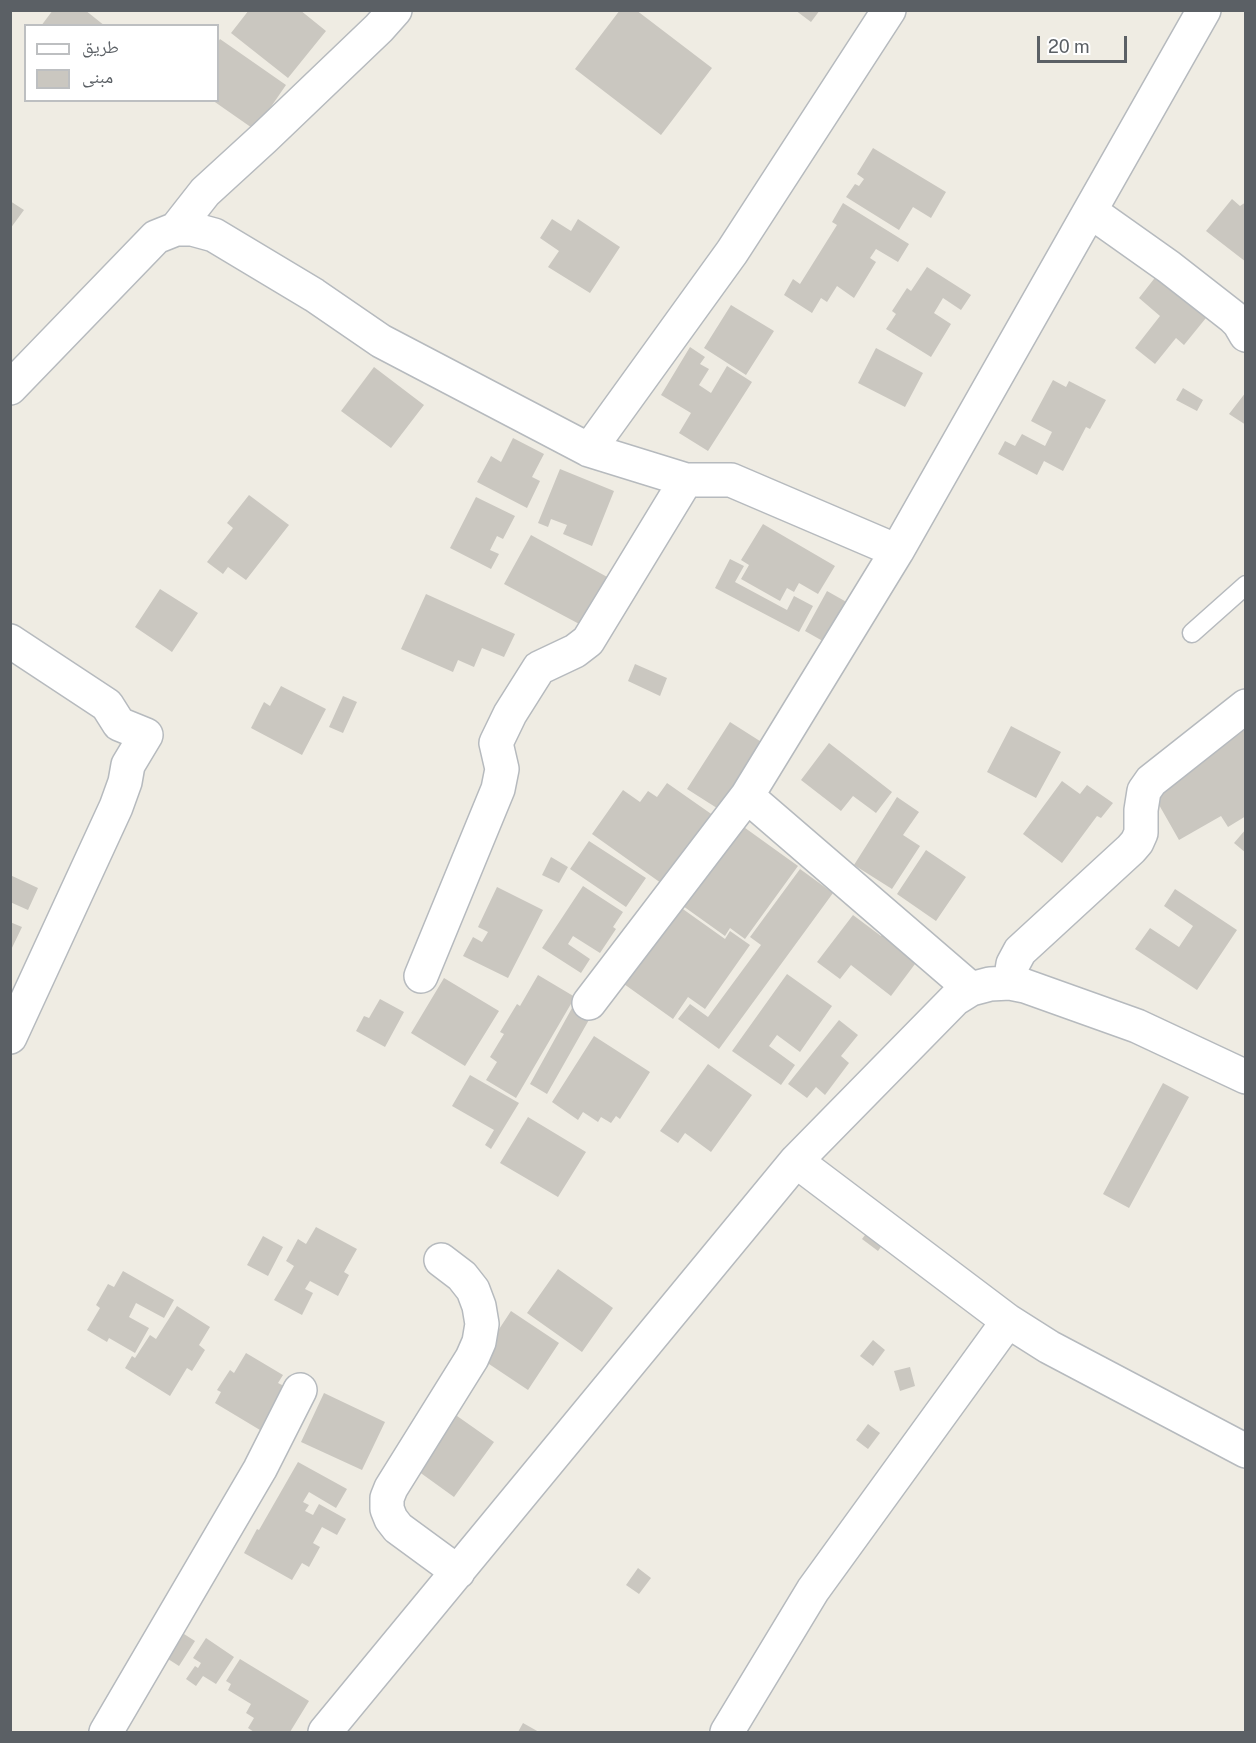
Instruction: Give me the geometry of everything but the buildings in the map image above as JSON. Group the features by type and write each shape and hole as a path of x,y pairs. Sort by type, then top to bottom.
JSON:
{"street":[{"path":"176,229 205,192 379,28 395,10"},
{"path":"589,450 732,252 889,10"},
{"path":"589,1004 747,796 897,551 1204,10"},
{"path":"1090,211 1169,267 1233,317 1245,335"},
{"path":"10,388 156,237 176,229 192,229 214,235 314,295 381,341 589,450 686,480 731,480 897,551"},
{"path":"421,976 498,789 502,769 496,742 510,714 539,668 575,651 588,642 686,480"},
{"path":"10,641 107,705 119,724 146,735 128,765 116,807 10,1037"},
{"path":"1010,983 1013,964 1025,945 1137,842 1142,833 1141,810 1144,791 1151,781 1245,706"},
{"path":"747,796 971,989"},
{"path":"325,1732 796,1161 955,999 971,989 990,984 1010,983 1041,991 1137,1026 1245,1077"},
{"path":"796,1161 1008,1321 1049,1347 1245,1451"},
{"path":"441,1260 462,1276 473,1290 482,1324 479,1342 472,1358 391,1488 387,1498 387,1509 391,1520 398,1528 458,1572"},
{"path":"727,1732 813,1590 1008,1321"},
{"path":"106,1732 260,1469 300,1390"}],"lane":[{"path":"1192,633 1245,585"}]}
